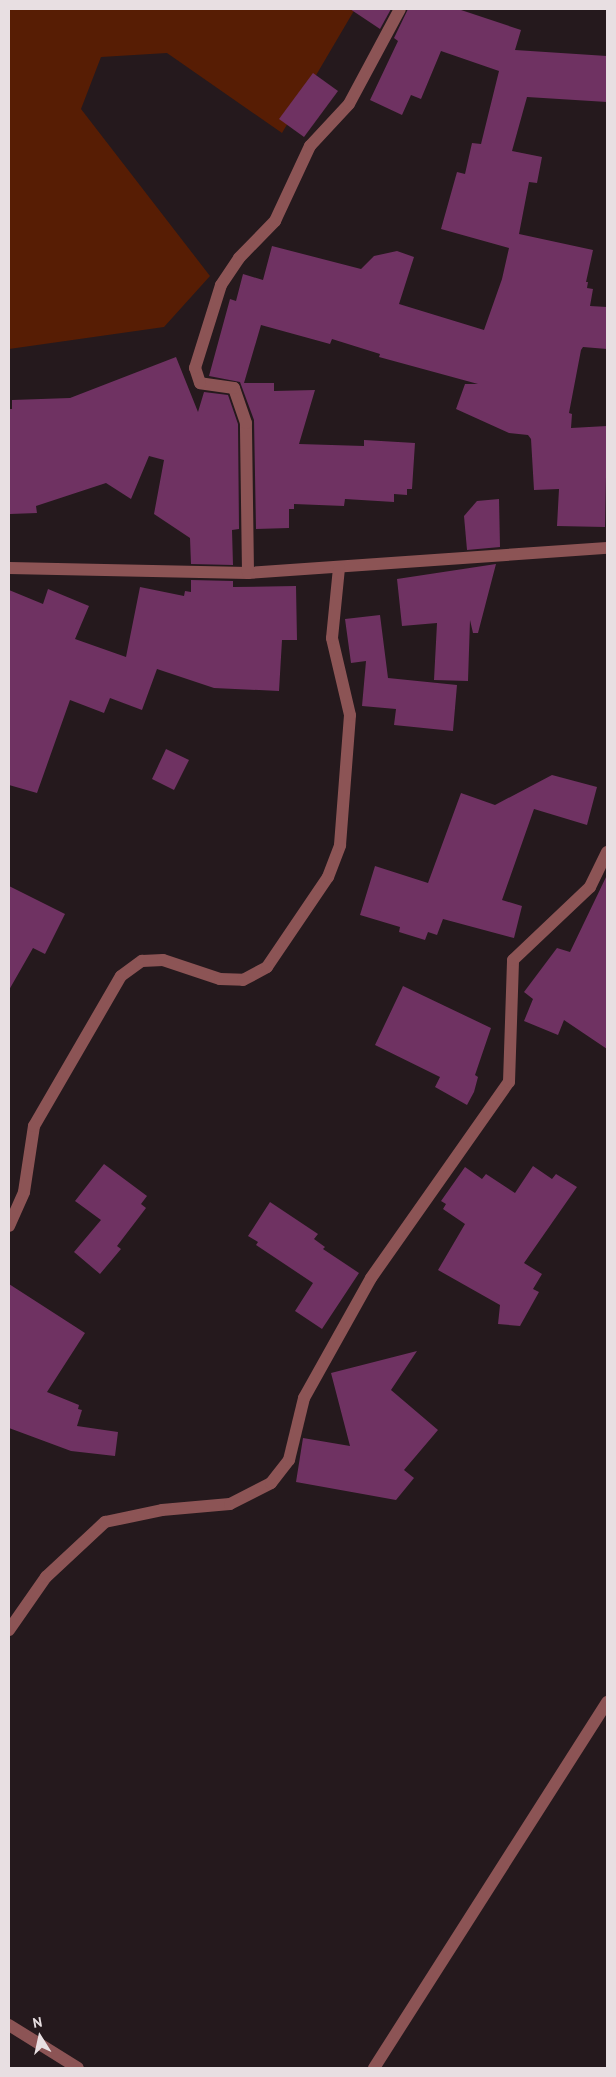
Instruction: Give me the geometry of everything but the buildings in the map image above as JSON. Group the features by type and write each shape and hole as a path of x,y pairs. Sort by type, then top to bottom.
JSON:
{"street":[{"path":"248,573 246,424 234,388 200,383 195,368 221,285 239,258 275,221 310,146 349,104 400,9"},
{"path":"9,568 248,573 339,568 509,552 607,548"},
{"path":"9,1226 24,1192 34,1126 121,976 142,961 163,960 220,979 243,980 267,967 328,877 340,845 350,714 332,638 339,568"},
{"path":"9,1630 46,1577 104,1522 162,1510 230,1504 271,1483 289,1460 304,1398 372,1278 509,1082 514,960 590,887 607,852"},
{"path":"374,2068 607,1702"},
{"path":"9,2025 78,2068"}],"shaded area":[{"path":"9,9 355,9 282,133 167,53 101,57 81,109 210,276 164,327 9,349"}]}
